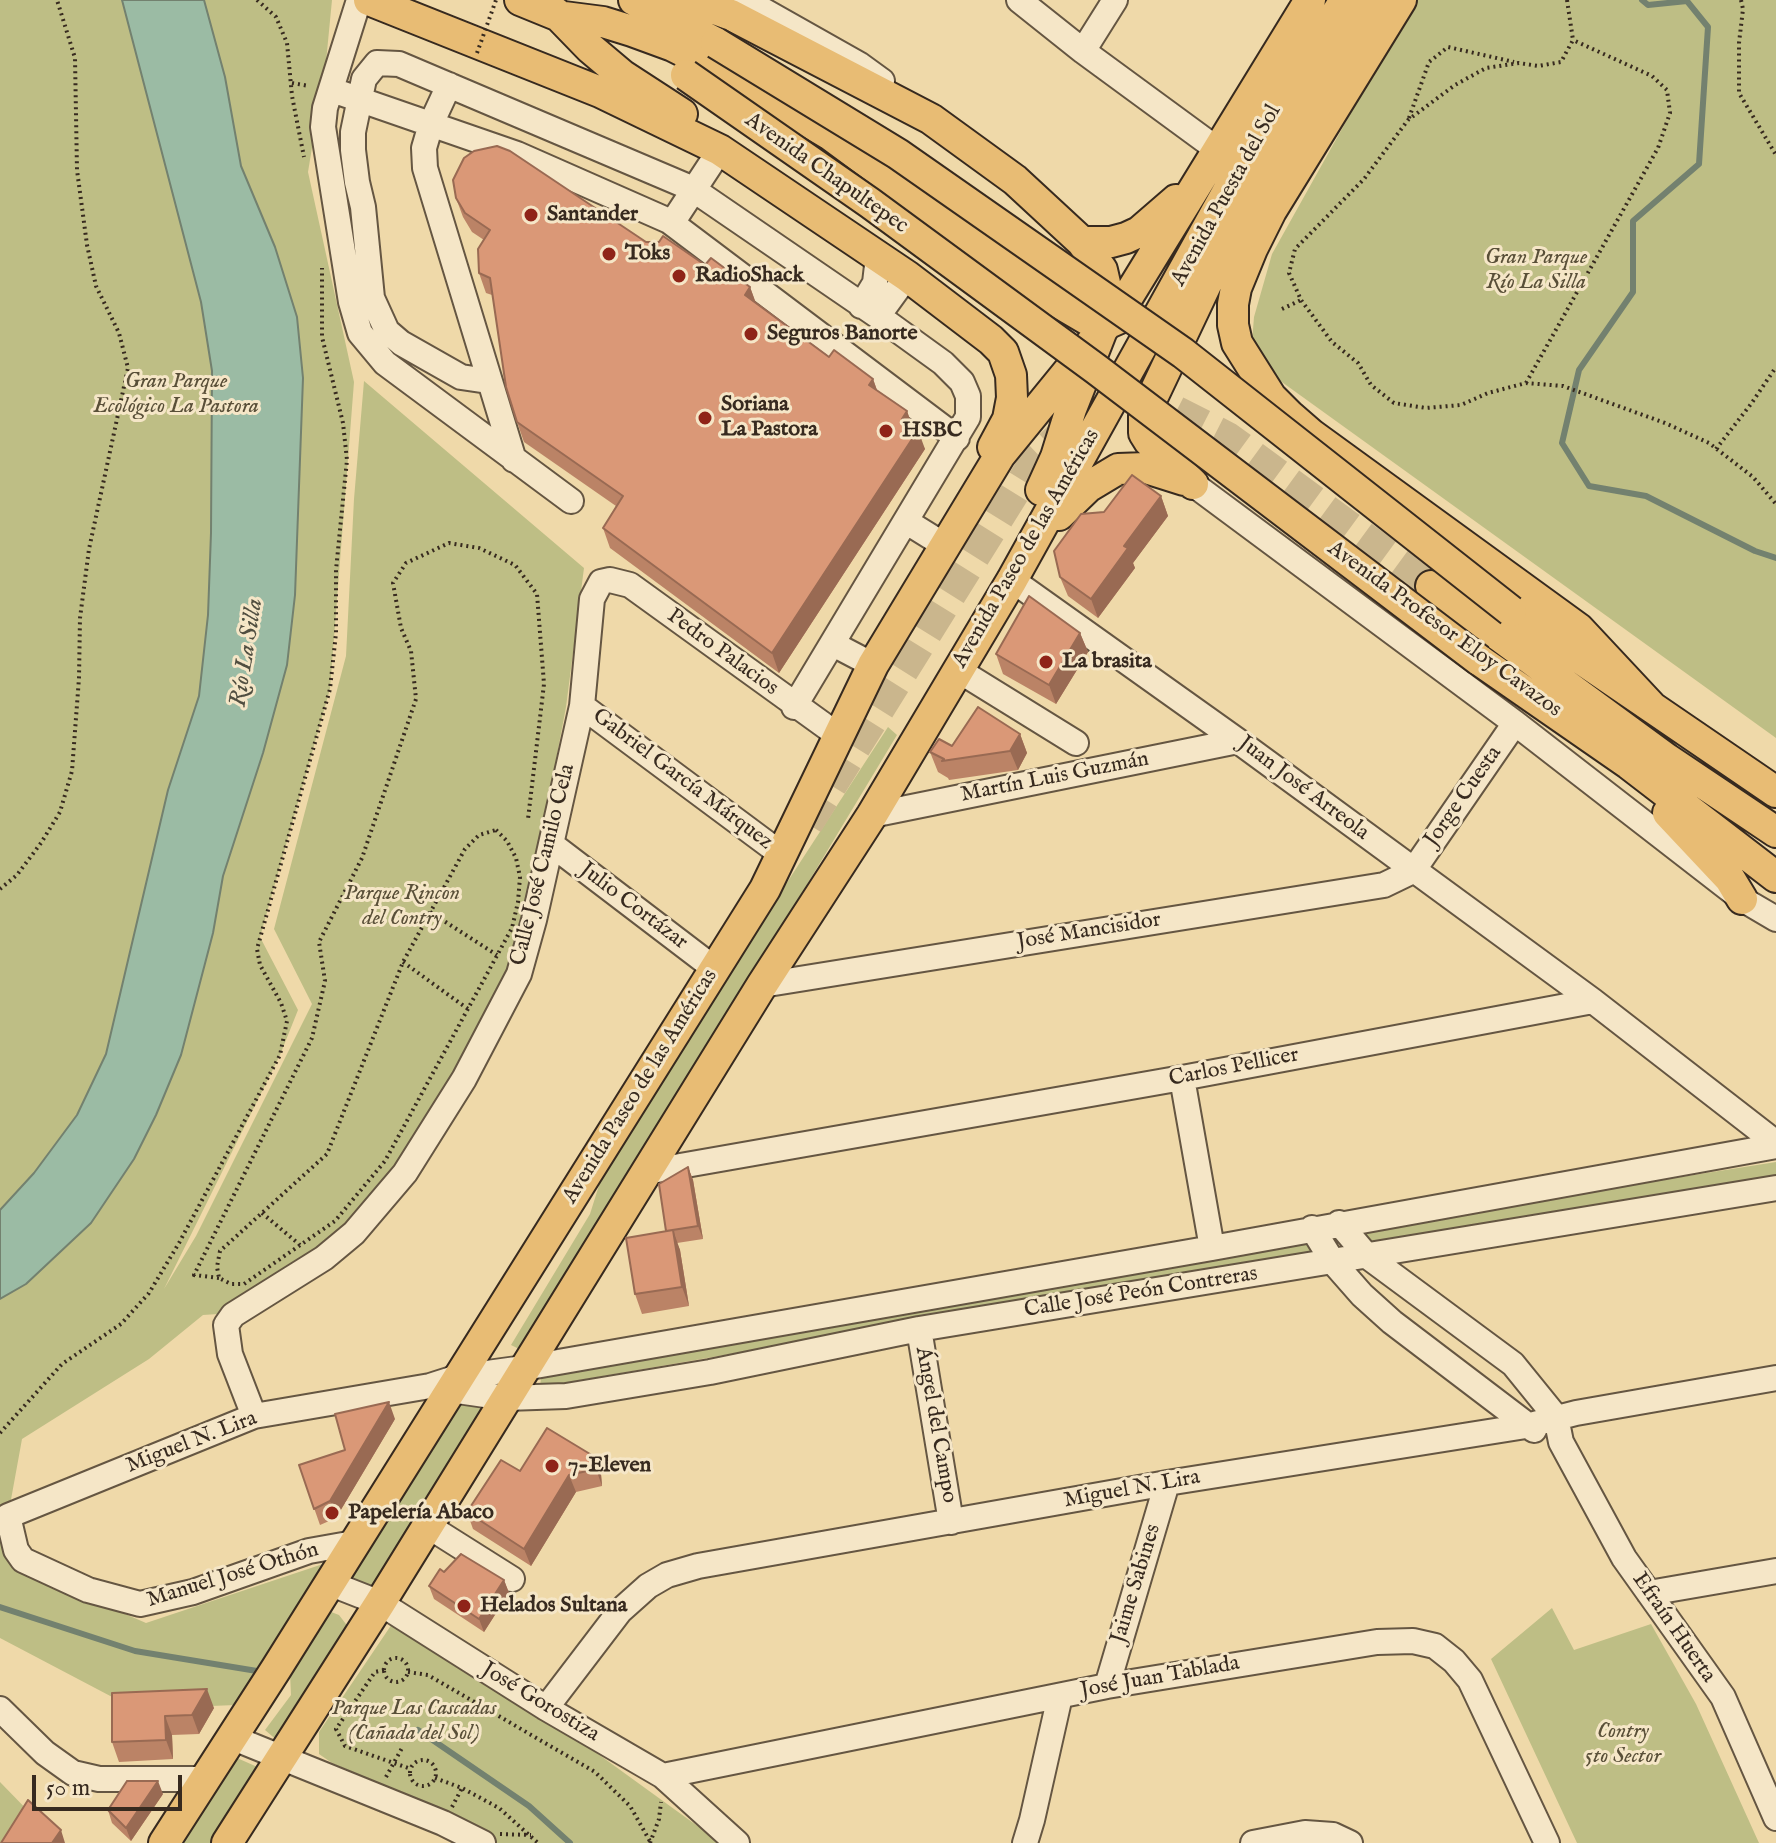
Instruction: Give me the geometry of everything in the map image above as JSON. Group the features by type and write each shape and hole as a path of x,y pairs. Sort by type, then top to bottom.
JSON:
{"main road":[{"path":"369,0 600,92 718,149 907,276 991,340 1003,352 1011,375 1012,398 1008,419 951,534"},
{"name":"Avenida Chapultepec","path":"520,0 560,15 686,75 870,203 1114,389"},
{"name":"Avenida Puesta del Sol","path":"1104,325 1135,287 1193,187 1310,0"},
{"name":"Avenida Puesta del Sol","path":"1114,389 1174,291 1249,153 1345,0"},
{"path":"1193,484 1155,448 1144,433 1144,415 1210,276 1373,0"},
{"path":"1401,0 1271,211 1236,288 1233,325 1237,343 1271,397 1312,435 1579,629 1651,706"},
{"path":"644,5 712,8 731,15 931,119 1015,180 1082,242 1102,270 1105,283 1104,325 1078,389 1048,478 970,617 953,657 951,672 956,674"},
{"path":"644,5 716,43 898,154 1183,353 1511,611 1776,792"},
{"path":"560,15 590,48 622,75 706,132 718,149"},
{"path":"560,15 603,22 632,31 673,46 725,72 829,134 1051,298 1085,318 1104,325 1174,291"},
{"path":"1082,242 1111,242 1139,232 1193,187"},
{"name":"Avenida Paseo de las Américas","path":"164,1843 354,1543 446,1385 765,889 873,665 951,534 1000,455 1104,325"},
{"path":"1165,368 1185,362 1201,362 1237,368 1259,378"},
{"path":"1076,463 1082,411 1078,389"},
{"name":"Avenida Paseo de las Américas","path":"227,1843 380,1603 762,985 872,815 1018,568 1114,389"},
{"name":"Avenida Profesor Eloy Cavazos","path":"1114,389 1479,660 1629,764 1776,877"},
{"path":"1000,455 1017,442 1032,443 1044,454 1048,478"},
{"path":"1018,568 1078,495 1118,469 1146,468 1193,484"},
{"path":"1431,586 1667,759 1776,832"},
{"path":"1629,764 1673,818 1730,879 1742,899"}],"street":[{"path":"359,0 325,108 323,127 351,302 360,333 385,363 571,501"},
{"path":"745,0 860,65 931,119"},
{"path":"1019,0 1218,150"},
{"path":"1083,51 1115,0"},
{"path":"488,381 461,377 401,343 387,331 377,311 370,289 363,207 353,150 354,119 364,79 377,63 399,64 694,191 943,363 962,382 968,396 968,417 794,707"},
{"path":"449,85 424,148 425,168 514,460"},
{"path":"332,90 517,154 672,223 957,438"},
{"path":"672,223 718,149"},
{"path":"870,311 878,257"},
{"path":"870,311 907,276"},
{"path":"1193,484 1515,723 1742,899 1776,919"},
{"path":"907,522 951,534"},
{"name":"Juan José Arreola","path":"1018,568 1238,741 1593,1001"},
{"name":"Pedro Palacios","path":"601,582 610,580 630,585 794,707 839,736"},
{"name":"Calle José Camilo Cela","path":"254,1416 230,1354 226,1325 233,1315 324,1258 344,1241 405,1173 464,1079 519,974 582,706 592,599 601,582"},
{"path":"833,644 873,665"},
{"path":"956,674 1076,743"},
{"name":"Gabriel García Márquez","path":"582,706 781,854"},
{"name":"Jorge Cuesta","path":"1413,871 1515,723"},
{"name":"Martín Luis Guzmán","path":"872,815 1238,741"},
{"name":"Julio Cortázar","path":"551,844 715,969"},
{"name":"José Mancisidor","path":"762,985 1384,885 1413,871"},
{"path":"1593,1001 1776,1144"},
{"name":"Carlos Pellicer","path":"646,1172 1182,1078 1593,1001"},
{"path":"1182,1078 1212,1248"},
{"name":"Calle José Peón Contreras","path":"446,1385 524,1368 1212,1248 1776,1144"},
{"name":"Calle José Peón Contreras","path":"446,1385 506,1398 566,1396 710,1372 919,1329 1776,1188"},
{"name":"Efraín Huerta","path":"1339,1223 1367,1256 1513,1364 1556,1417 1561,1442 1624,1558 1723,1697 1776,1818"},
{"path":"1312,1228 1333,1262 1353,1286 1392,1322 1526,1426 1561,1442"},
{"name":"Ángel del Campo","path":"919,1329 951,1522"},
{"name":"Miguel N. Lira","path":"546,1708 620,1611 648,1586 667,1575 698,1566 1167,1483 1526,1426 1556,1417 1776,1378"},
{"name":"Miguel N. Lira","path":"8,1516 254,1416 446,1385"},
{"name":"Jaime Sabines","path":"1107,1686 1167,1483"},
{"name":"Manuel José Othón","path":"8,1516 16,1550 23,1560 88,1590 140,1604 193,1592 309,1551 354,1543"},
{"path":"428,1526 512,1579"},
{"path":"1649,1593 1776,1571"},
{"name":"José Gorostiza","path":"329,1583 380,1603 546,1708 663,1776 737,1843"},
{"name":"José Juan Tablada","path":"663,1776 1107,1686 1377,1642 1413,1641 1435,1646 1454,1661 1470,1680 1547,1843"},
{"path":"1025,1843 1060,1696"},
{"path":"0,1709 45,1753 73,1773 99,1779 205,1779"},
{"path":"231,1737 443,1823 482,1843"},
{"path":"1253,1843 1305,1833 1333,1835 1350,1843"}],"path":[{"path":"0,889 17,875 60,812 72,771 80,618 87,562 128,368 119,333 96,286 87,245 77,170 75,58 57,0"},
{"path":"257,0 276,17 287,43 292,96 305,160"},
{"path":"477,53 496,0"},
{"path":"1408,120 1429,62 1448,47 1538,66 1561,62 1573,40 1567,0"},
{"path":"1741,0 1739,93 1776,155"},
{"path":"1526,383 1658,148 1670,113 1667,90 1652,76 1573,40"},
{"path":"1519,63 1486,68 1455,85 1408,120 1364,179 1295,249 1289,273 1301,300 1332,342 1358,363 1371,385 1394,403 1426,408 1461,405 1488,393 1526,383 1563,386 1665,423 1716,449 1753,477 1776,504"},
{"path":"0,1433 62,1364 121,1324 149,1293 280,1055 287,1021 281,1003 260,965 257,949 330,689 336,633 336,570 347,460 343,423 322,337 322,263"},
{"path":"1282,309 1301,300"},
{"path":"1716,449 1776,367"},
{"path":"219,1278 217,1267 220,1251 327,1154 403,962 465,849 479,835 496,830 507,841 516,858 520,877 512,928 385,1161 335,1221 244,1284 194,1275 312,1038 325,981 319,942 362,858 416,699 411,651 401,628 393,583 406,563 449,543 479,548 515,565 537,594 544,684 528,819"},
{"path":"430,912 497,955"},
{"path":"403,962 468,1009"},
{"path":"262,1212 300,1245"},
{"path":"397,1659 404,1662 408,1672 401,1681 394,1682 387,1678 384,1670 387,1663 397,1659"},
{"path":"384,1670 375,1672 336,1729 345,1746 411,1769"},
{"path":"408,1672 428,1675 595,1772 630,1806 650,1843"},
{"path":"394,1763 402,1748"},
{"path":"419,1761 427,1761 436,1769 435,1778 425,1786 417,1784 411,1778 411,1769 419,1761"},
{"path":"650,1843 659,1819 663,1776"},
{"path":"435,1778 462,1788 499,1808 538,1843"}],"green space":[{"name":"Gran Parque Ecológico La Pastora","path":"0,0 332,0 326,62 308,172 354,382 330,689 260,937 298,1010 280,1055 164,1289 196,1236 312,1004 274,929 346,656 364,381 584,568 566,707 544,824 508,975 402,1162 340,1236 218,1314 203,1315 149,1359 22,1439 8,1516 26,1571 146,1623 326,1563 236,1705 135,1709 0,1638"},
{"name":"Gran Parque Río La Silla","path":"1414,0 1776,0 1776,738 1261,367 1252,342 1254,317 1272,254"},
{"path":"888,727 897,735 676,1102 526,1346 519,1349 511,1345 590,1214 601,1179 692,1021 699,1018"},
{"path":"1776,1162 1776,1176 1361,1243 1358,1228"},
{"path":"1311,1234 1318,1252 540,1387 542,1368"},
{"path":"462,1397 492,1401 371,1589 352,1582 353,1572"},
{"name":"Contry 5to Sector","path":"1552,1608 1574,1650 1651,1624 1696,1704 1759,1843 1577,1843 1491,1659"},
{"path":"326,1610 339,1615 349,1628 279,1742 265,1730 291,1695 290,1673"},
{"name":"Parque Las Cascadas (Cañada del Sol)","path":"392,1624 587,1746 721,1843 494,1843 478,1827 332,1763 319,1754 319,1732"},
{"path":"237,1758 262,1769 216,1843 180,1843"},
{"path":"0,1782 36,1819 20,1843 0,1843"}],"water":[{"name":"Río La Silla","path":"122,0 204,0 225,77 241,166 275,247 297,317 303,378 295,595 287,665 263,753 223,876 213,933 181,1055 156,1115 134,1159 91,1223 26,1284 0,1299 0,1210 34,1173 77,1115 106,1054 168,790 199,696 208,615 212,371 201,302"}],"building":[{"name":"Soriana La Pastora","path":"497,146 510,151 646,242 659,242 663,236 705,265 711,258 750,287 745,295 829,357 834,350 873,379 869,385 907,411 902,419 918,430 772,653 603,528 623,496 517,422 506,387 490,278 479,273 478,249 490,230 465,213 456,198 453,180 464,158 474,151"},
{"path":"1132,475 1161,496 1124,546 1128,548 1091,599 1060,577 1054,551 1081,514 1104,512"},
{"path":"1029,596 1080,633 1049,685 996,654"},
{"path":"978,707 1020,734 1010,751 942,761 944,759 930,752 939,739 952,746"},
{"path":"688,1167 698,1226 666,1231 659,1184"},
{"path":"673,1230 682,1287 635,1294 626,1238"},
{"path":"389,1402 330,1501 314,1509 299,1465 345,1450 335,1414"},
{"path":"547,1428 595,1457 596,1469 569,1475 524,1549 467,1512 501,1460 520,1471"},
{"path":"461,1554 504,1580 479,1619 429,1586 440,1569 444,1572"},
{"path":"207,1689 192,1715 165,1716 166,1740 112,1742 112,1693"},
{"path":"127,1781 158,1781 126,1828 108,1810"},
{"path":"28,1800 61,1830 52,1843 1,1843"}],"waterway":[{"path":"1642,0 1648,5 1687,1 1708,27 1699,164 1633,221 1633,292 1579,370 1562,443 1589,486 1646,496 1755,551 1776,558"},
{"path":"0,1607 135,1651 257,1671"},
{"path":"418,1730 529,1806 570,1843"}],"tunnel":[{"path":"1132,407 1173,409 1228,437 1431,586"},
{"path":"808,824 1037,457 1069,427"}],"place":[{"name":"Santander","path":"531,215"},
{"name":"Toks","path":"609,254"},
{"name":"RadioShack","path":"679,276"},
{"name":"Seguros Banorte","path":"751,334"},
{"name":"Soriana La Pastora","path":"705,418"},
{"name":"HSBC","path":"886,431"},
{"name":"La brasita","path":"1046,662"},
{"name":"7-Eleven","path":"552,1466"},
{"name":"Papelería Abaco","path":"332,1513"},
{"name":"Helados Sultana","path":"464,1606"}],"park label":[{"name":"Parque Rincon del Contry","path":"402,906"}]}
